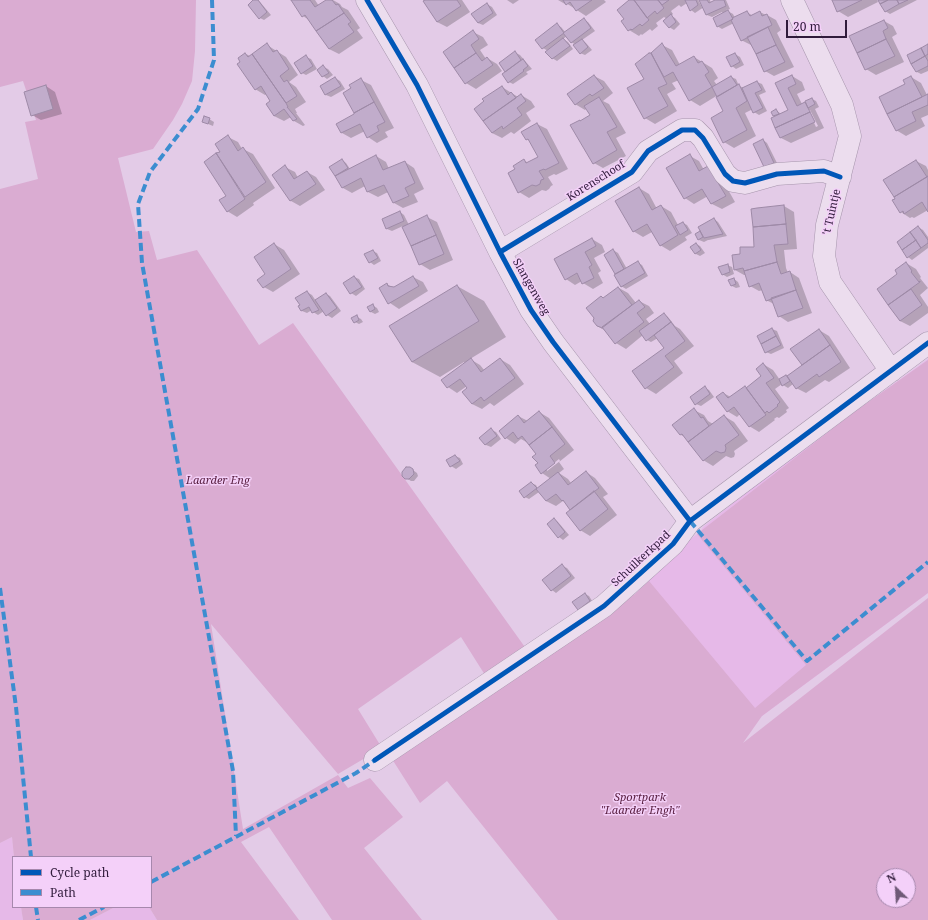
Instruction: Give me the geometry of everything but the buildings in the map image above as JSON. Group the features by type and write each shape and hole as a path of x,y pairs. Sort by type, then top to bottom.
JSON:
{"street":[{"name":"Slangenweg","path":"367,0 417,85 500,252 531,310 690,521"},
{"name":"'t Tuintje","path":"792,0 842,105 850,136 827,226 824,256 830,282 891,371"},
{"name":"Korenschoof","path":"500,252 632,172 648,151 682,130 695,130 703,138 725,174 733,181 745,183 777,174 824,171 840,177"},
{"name":"Schuilkerkpad","path":"375,760 604,606 673,544 690,521 928,343"}],"shaded area":[{"path":"928,359 928,593 762,716 635,594 688,541 701,531 703,527 760,482"},
{"path":"12,837 14,856 12,856 12,908 21,908 23,920 0,920 0,843"},
{"path":"113,908 150,908 157,920 90,920"}],"green space":[{"name":"Laarder Eng","path":"0,0 196,0 195,51 192,81 182,104 153,149 118,158 136,232 149,231 157,260 197,250 259,345 293,323 527,650 485,675 461,637 358,709 382,748 338,774 211,624 243,829 338,775 348,788 370,778 403,817 364,848 422,920 332,920 269,827 241,842 299,920 157,920 150,908 152,908 152,856 14,856 12,837 0,843 0,189 38,179 25,122 36,120 23,81 0,87"},
{"name":"Sportpark \"Laarder Engh\"","path":"928,360 928,593 762,716 743,743 928,598 928,920 558,920 447,781 420,803 392,759 635,594 649,581 755,708 806,665 697,534 854,412"},
{"path":"21,908 113,908 90,920 23,920"}],"marked path":[{"path":"212,0 214,60 198,109 150,172 138,204 142,263 233,771 236,836"},
{"path":"690,521 807,661 928,562"},
{"path":"0,588 16,707 31,856"},
{"path":"152,881 356,773 375,760"},
{"path":"36,908 38,920"},
{"path":"79,920 102,908"}],"cycle path":[{"path":"367,0 417,85 500,252 531,310 553,342 690,521"},
{"path":"500,252 632,172 648,151 682,130 695,130 703,138 725,174 733,181 745,183 777,174 824,171 840,177"},
{"path":"375,760 604,606 673,544 690,521 928,343"}]}
